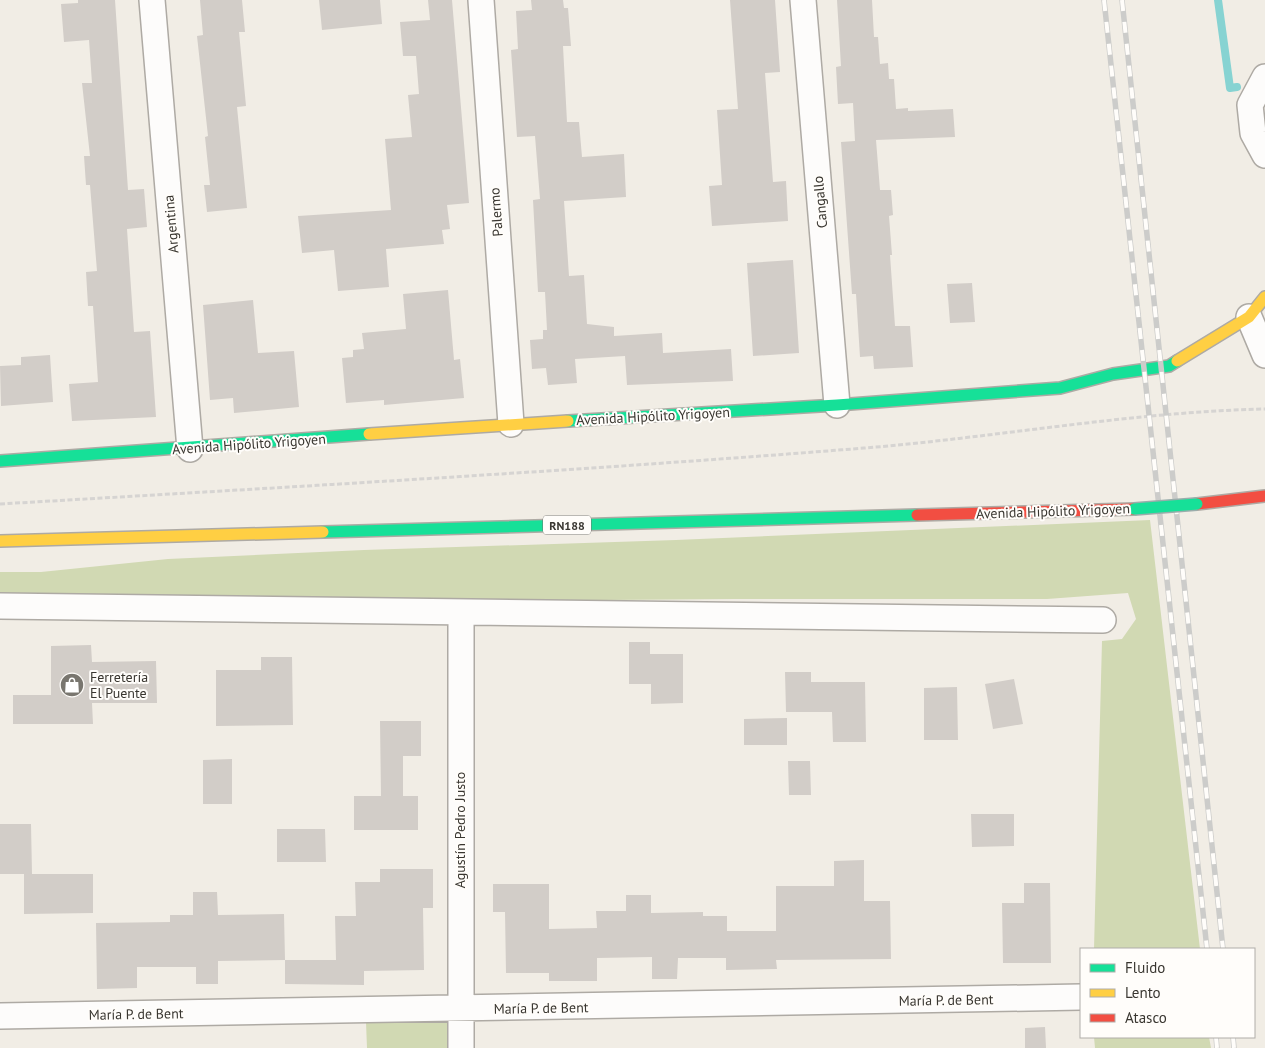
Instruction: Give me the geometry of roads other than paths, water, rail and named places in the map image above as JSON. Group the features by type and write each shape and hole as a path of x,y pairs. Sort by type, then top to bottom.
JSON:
{"street":[{"name":"Argentina","path":"152,0 190,449"},
{"name":"Palermo","path":"481,0 511,424"},
{"name":"Cangallo","path":"803,0 837,405"},
{"path":"1265,77 1250,105 1253,133 1265,156"},
{"name":"Avenida Hipólito Yrigoyen","path":"0,461 190,449 511,424 837,405 1060,388 1113,374 1169,366 1249,317 1265,297"},
{"path":"1249,317 1265,355"},
{"name":"Avenida Hipólito Yrigoyen","path":"0,541 1134,509 1265,496"},
{"path":"0,606 1103,620"},
{"name":"Agustín Pedro Justo","path":"461,612 461,1048"},
{"name":"María P. de Bent","path":"0,1016 460,1010 1080,997"}],"waterway":[{"path":"1218,0 1230,88 1237,87"}],"railway":[{"path":"1104,0 1207,948"},
{"path":"1122,0 1223,948"},
{"path":"1216,1038 1217,1048"},
{"path":"1233,1038 1234,1048"}],"place":[{"name":"Ferretería El Puente","path":"72,685"}]}
